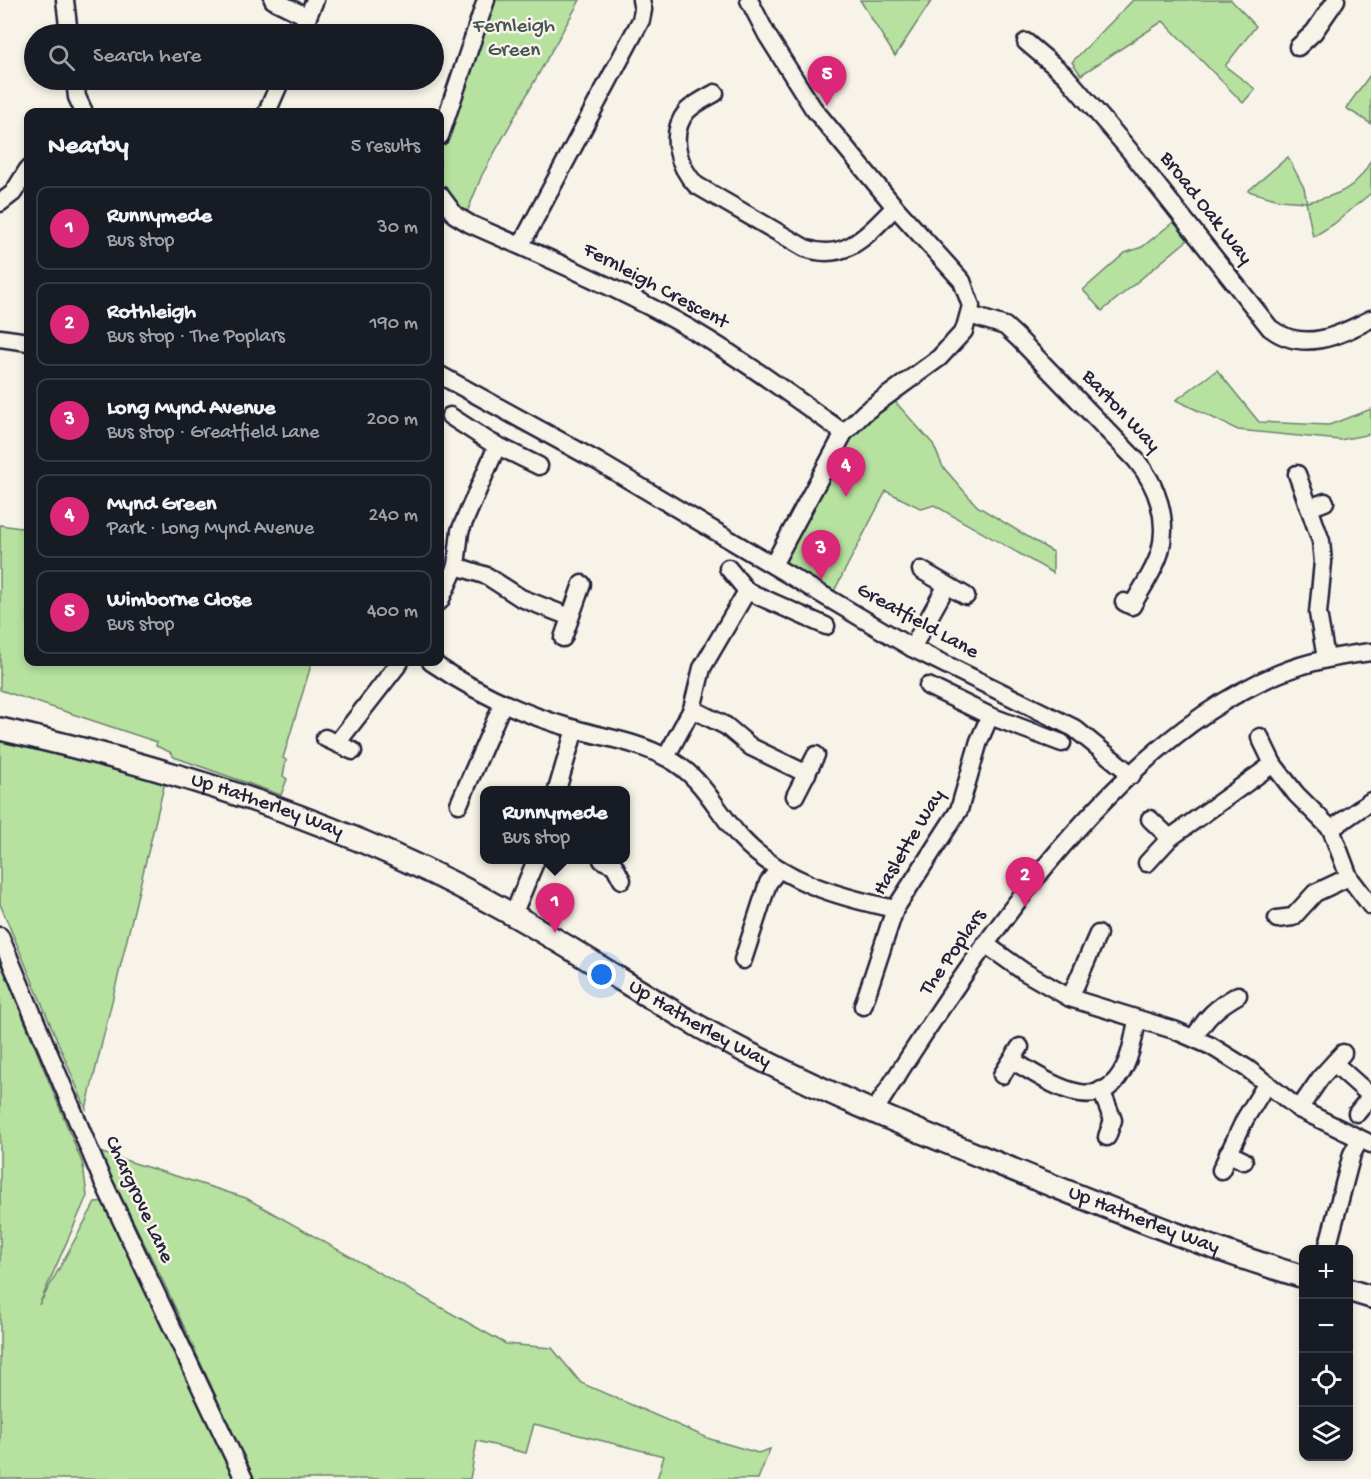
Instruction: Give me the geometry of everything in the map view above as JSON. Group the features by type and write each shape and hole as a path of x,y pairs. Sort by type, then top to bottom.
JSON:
{"street":[{"path":"65,0 68,24"},
{"path":"273,0 308,17"},
{"path":"305,24 315,0"},
{"path":"444,124 486,0"},
{"path":"521,245 641,20 643,10 641,0"},
{"path":"749,0 767,35 813,108 895,207 962,281 970,297 970,315 964,331 939,358 859,417 844,433 773,565"},
{"path":"1298,47 1314,32 1336,0"},
{"name":"Broad Oak Way","path":"1026,42 1058,67 1086,99 1270,328 1294,341 1313,342 1371,319"},
{"path":"77,90 80,105"},
{"path":"269,108 277,90"},
{"path":"715,93 688,110 678,132 679,157 689,177 696,185 805,248 823,253 842,251 858,243 895,207"},
{"path":"0,203 13,192 24,175"},
{"name":"Fernleigh Crescent","path":"444,202 465,221 599,281 697,333 769,378 844,433"},
{"name":"Barton Way","path":"970,315 1005,326 1136,460 1152,483 1162,519 1160,554 1132,606 1124,602"},
{"path":"0,338 24,341"},
{"name":"Greatfield Lane","path":"444,377 597,461 912,648 1074,728 1132,775"},
{"path":"450,416 496,446 539,466"},
{"path":"444,593 456,566 460,531 496,446"},
{"path":"1297,474 1317,505 1323,562 1318,613 1326,658"},
{"path":"456,566 488,576 521,598 570,617"},
{"path":"728,568 747,591 826,626"},
{"path":"921,570 966,596"},
{"path":"563,638 582,584"},
{"path":"912,648 946,585"},
{"path":"666,758 692,709 702,668 747,591"},
{"path":"1132,775 1189,725 1231,697 1277,674 1326,658 1371,652"},
{"path":"353,751 331,741 397,666"},
{"path":"438,666 503,703 575,729 617,738 666,758 701,784 740,836 778,870 838,894 895,909"},
{"path":"928,686 990,716 1062,743"},
{"path":"459,804 503,703"},
{"path":"692,709 726,726 751,747 807,774"},
{"name":"Haslette Way","path":"869,1000 895,909 959,810 979,741 990,716"},
{"name":"Up Hatherley Way","path":"0,729 102,753 255,800 343,832 513,915 712,1033 873,1113 1158,1227 1299,1275"},
{"path":"558,786 575,729"},
{"path":"1260,737 1273,764 1296,794 1331,829 1349,877 1371,906"},
{"path":"795,795 816,755"},
{"path":"1147,863 1170,838 1273,764"},
{"name":"The Poplars","path":"873,1113 985,944 1077,831 1132,775"},
{"path":"1331,829 1371,801"},
{"path":"1150,819 1170,838"},
{"path":"513,915 534,864"},
{"path":"742,960 768,883 778,870"},
{"path":"1291,922 1315,893 1349,877"},
{"path":"1070,998 1098,934"},
{"name":"Chargrove Lane","path":"0,936 100,1175 244,1479"},
{"path":"985,944 1023,971 1070,998 1194,1038 1231,1058 1299,1109 1365,1142 1352,1154 1328,1245"},
{"path":"1194,1038 1204,1020 1215,1008 1238,995"},
{"path":"1002,1075 1017,1054 1072,1093 1088,1095 1101,1090 1112,1083 1124,1068 1137,1020"},
{"path":"1299,1109 1321,1077 1339,1058 1371,1096 1357,1113"},
{"path":"1221,1170 1228,1152 1267,1083"},
{"path":"1101,1090 1113,1120 1107,1137"},
{"path":"1228,1152 1244,1161"},
{"path":"1353,1292 1371,1297"}],"green space":[{"name":"Fernleigh Green","path":"486,0 580,0 482,175 466,215 444,198 444,124"},
{"path":"860,0 932,0 895,56"},
{"path":"1133,0 1231,0 1256,26 1225,66 1255,89 1243,103 1163,21 1081,75 1072,62"},
{"path":"1371,76 1371,124 1346,108"},
{"path":"1288,157 1304,188 1307,202 1345,190 1359,178 1371,160 1371,193 1334,224 1313,237 1306,202 1279,200 1248,191"},
{"path":"1181,216 1195,234 1102,311 1083,290 1125,253 1142,247"},
{"path":"1217,370 1259,422 1329,425 1371,409 1371,434 1340,440 1238,430 1176,400"},
{"path":"890,396 933,444 943,467 977,506 1053,552 1053,573 934,505 922,509 886,491 830,599 773,565 829,459"},
{"path":"0,525 24,528 24,666 311,666 283,758 286,760 283,776 287,779 281,795 174,757 170,752 156,746 157,742 0,690"},
{"path":"0,741 165,782 86,1109 0,904"},
{"path":"0,961 83,1165 87,1196 39,1305 95,1203 106,1202 238,1479 0,1479"},
{"path":"99,1152 246,1198 506,1344 552,1348 581,1383 710,1439 758,1453 770,1449 758,1479 657,1479 664,1456 534,1424 526,1453 477,1441 470,1479 254,1479 162,1279"}],"place":[{"name":"Wimborne Close","path":"827,106"},
{"name":"Mynd Green","path":"846,497"},
{"name":"Long Mynd Avenue","path":"821,580"},
{"name":"Rothleigh","path":"1025,907"},
{"name":"Runnymede","path":"555,933"}]}
